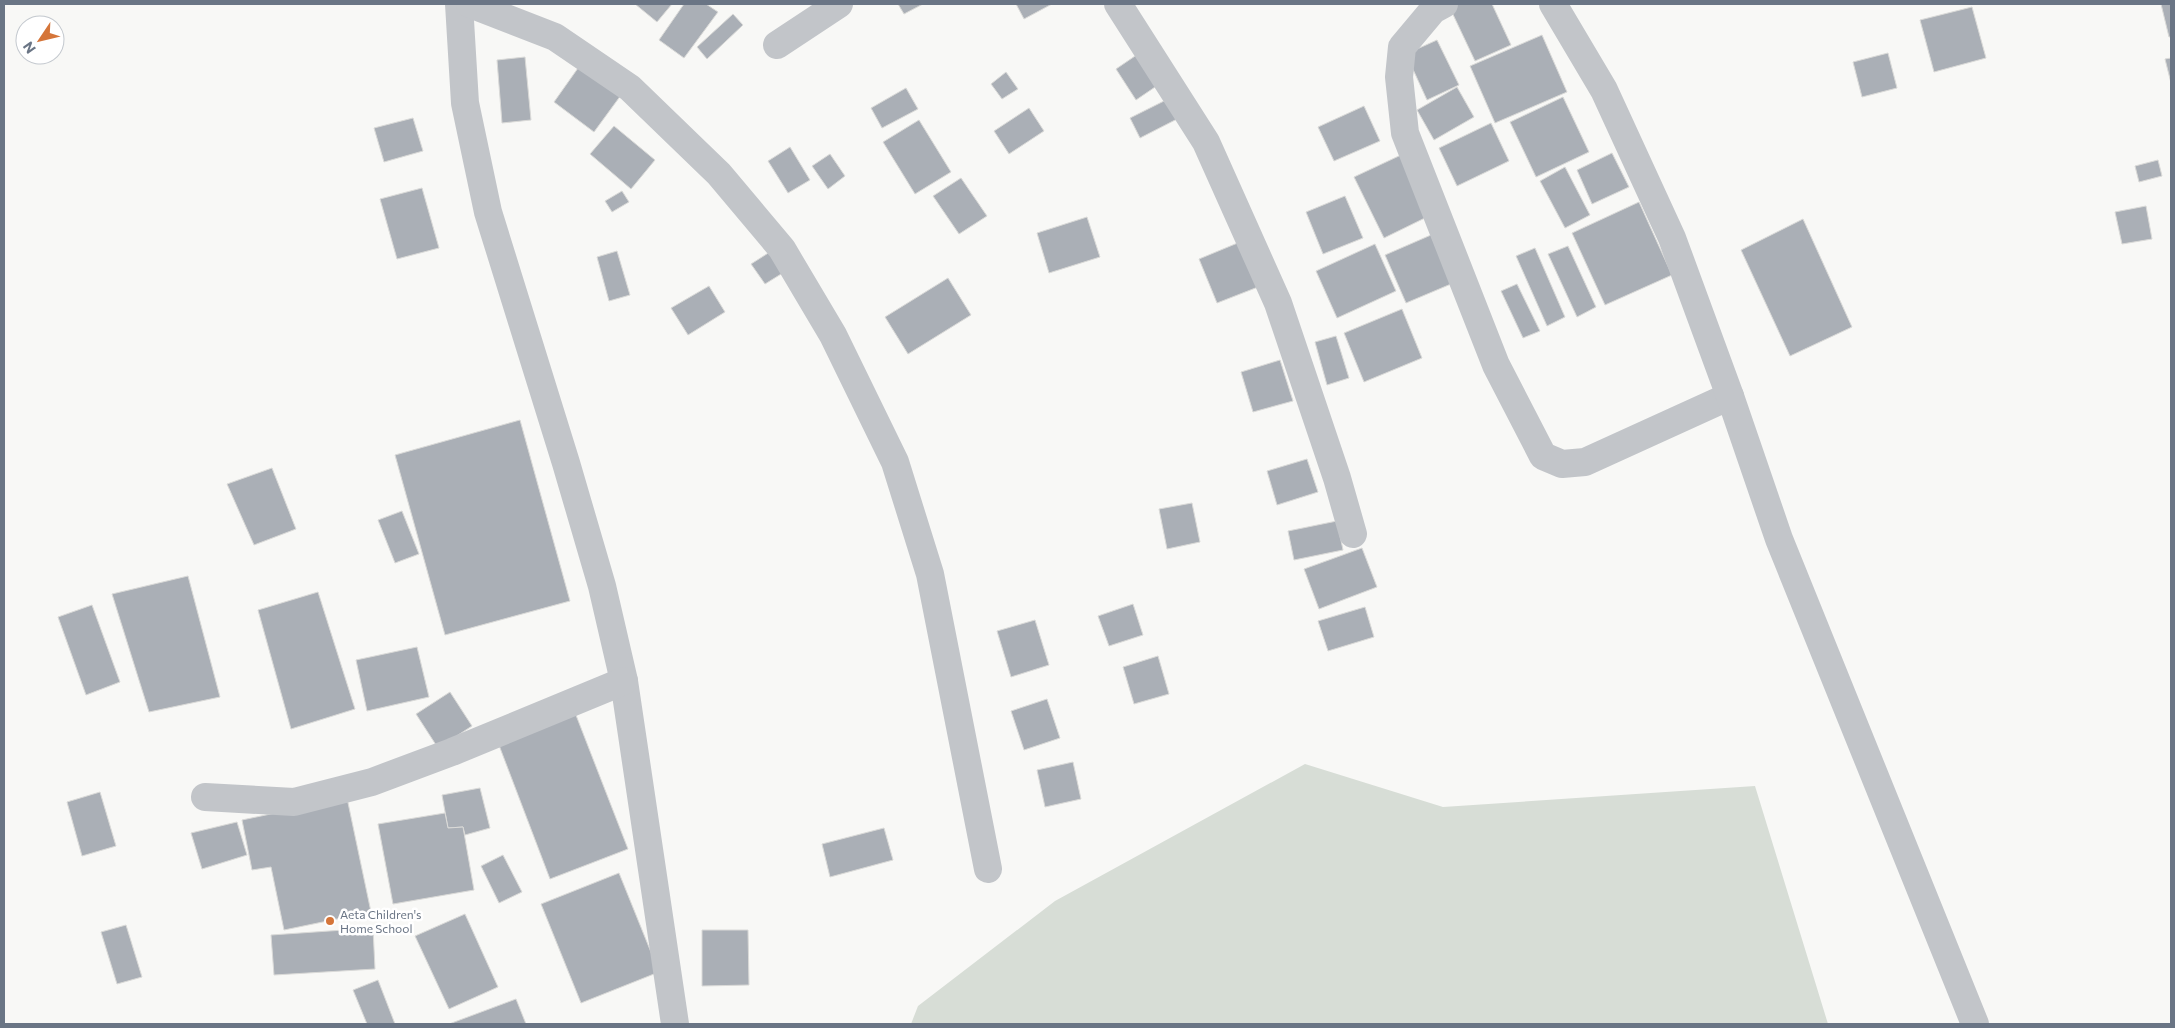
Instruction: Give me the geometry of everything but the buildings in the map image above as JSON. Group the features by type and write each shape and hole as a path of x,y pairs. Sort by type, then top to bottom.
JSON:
{"street":[{"path":"459,4 465,103 488,212 602,586 624,682 675,1024"},
{"path":"470,4 555,37 630,88 719,174 782,249 833,335 895,462 930,574 988,869"},
{"path":"777,45 839,4"},
{"path":"1118,4 1206,142 1278,304 1337,478 1353,534"},
{"path":"1444,4 1433,10 1402,47 1400,76 1404,134 1496,365 1543,456 1562,464 1585,462 1730,396"},
{"path":"1552,4 1604,90 1672,238 1730,396 1779,539 1975,1024"},
{"path":"205,797 294,802 372,782 452,752 624,682"}],"shaded area":[{"path":"1305,764 1443,807 1755,786 1828,1024 911,1024 918,1006 1055,901"}],"place":[{"name":"Aeta Children's Home School","path":"330,921"}]}
